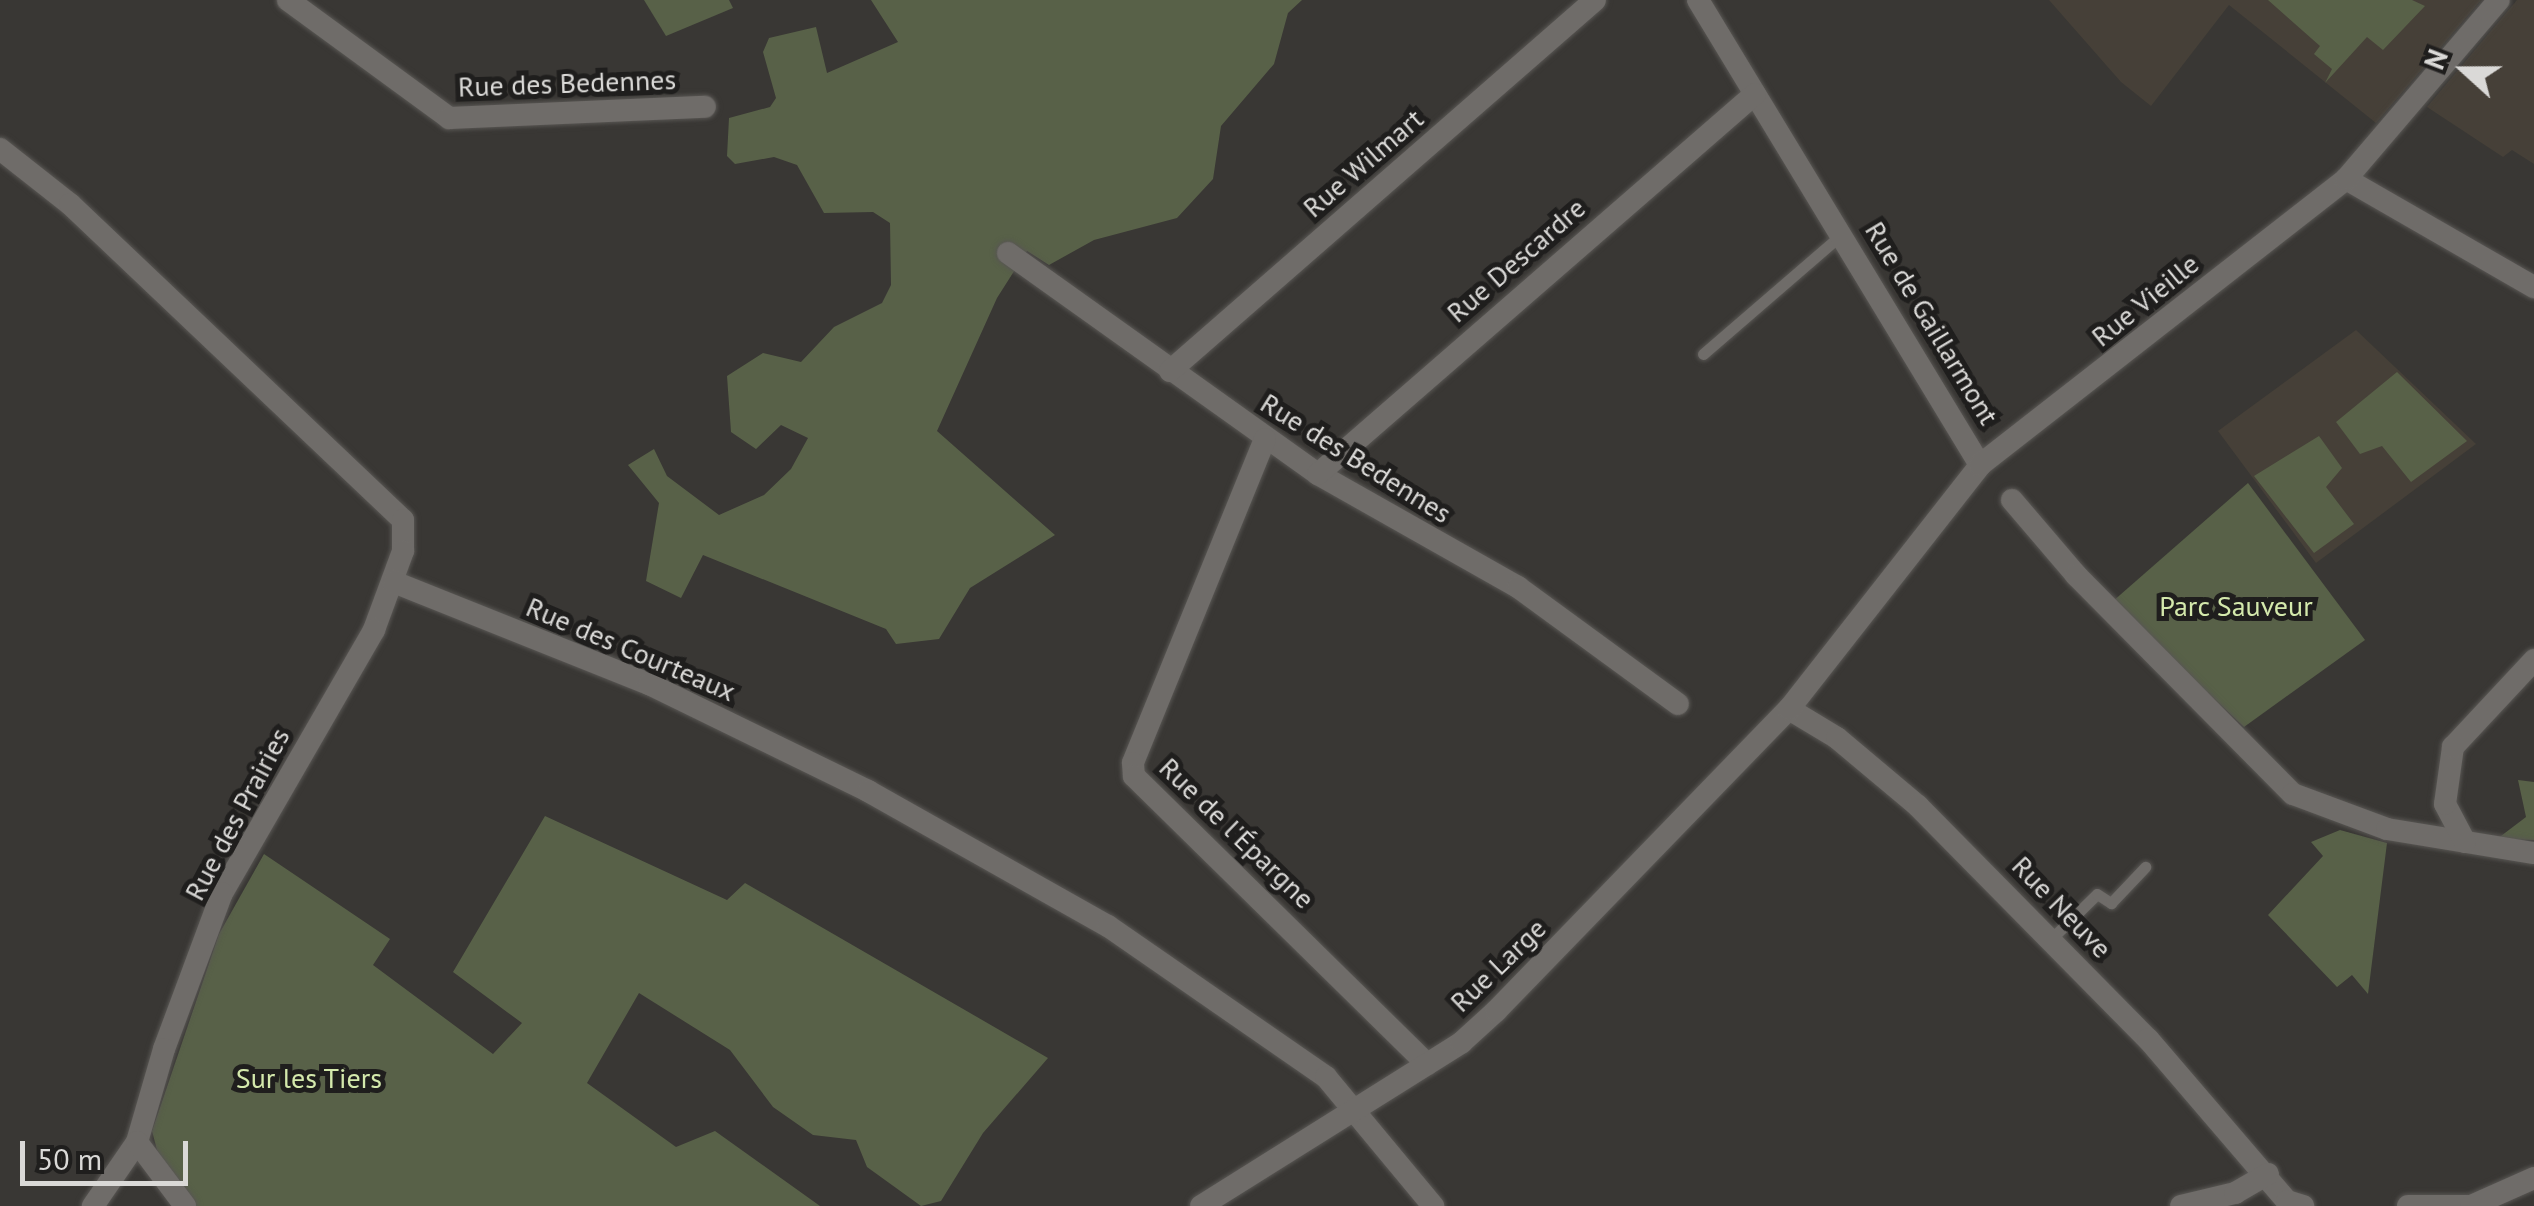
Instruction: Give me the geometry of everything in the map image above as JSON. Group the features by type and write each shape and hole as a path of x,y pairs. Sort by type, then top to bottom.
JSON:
{"street":[{"name":"Rue des Bedennes","path":"288,0 449,118 705,106"},
{"name":"Rue Wilmart","path":"1170,371 1595,0"},
{"name":"Rue de Gaillarmont","path":"1698,0 1843,233 1980,466 1788,708"},
{"name":"Rue Vieille","path":"1980,466 2346,179 2498,0"},
{"name":"Rue Descardre","path":"1318,474 1754,94"},
{"path":"0,149 83,216 403,520 394,582"},
{"path":"2346,179 2534,287"},
{"name":"Rue des Bedennes","path":"1008,253 1265,439 1318,474 1518,586 1678,704"},
{"name":"Rue de l'Épargne","path":"1265,439 1132,764 1134,776 1427,1064"},
{"path":"2012,500 2076,576 2293,794 2387,829 2534,853"},
{"name":"Rue des Courteaux","path":"394,582 649,684 868,791 1108,926 1326,1078 1356,1106 1433,1206"},
{"name":"Rue des Prairies","path":"93,1206 137,1142 164,1049 222,894 374,630 394,582"},
{"path":"2465,842 2445,804 2453,747 2534,660"},
{"name":"Rue Large","path":"1201,1206 1427,1064 1509,998 1788,708"},
{"name":"Rue Neuve","path":"1788,708 1837,738 1918,806 2051,939 2292,1204"},
{"path":"137,1142 185,1206"},
{"path":"2181,1206 2235,1193 2268,1174"},
{"path":"2408,1206 2471,1206 2534,1178"}],"lane":[{"path":"1703,354 1843,233"},
{"path":"2051,939 2097,894 2111,903 2146,867"}],"shaded area":[{"path":"2049,0 2481,0 2376,123 2229,5 2151,106 2121,82"},
{"path":"2517,0 2534,0 2534,164 2512,150 2503,157 2427,107"},
{"path":"2356,330 2476,444 2316,563 2218,431"}],"green space":[{"path":"644,0 729,0 733,8 666,36"},
{"path":"871,0 1302,0 1288,13 1274,64 1221,126 1213,179 1177,218 1094,240 1049,265 1027,251 997,298 937,431 1055,535 970,588 939,639 896,644 886,629 703,555 681,598 646,581 659,503 628,465 654,449 667,476 719,515 764,495 791,469 808,438 781,425 756,449 731,432 727,376 763,353 801,362 834,327 882,303 891,285 890,223 873,212 824,213 797,165 774,157 735,164 727,156 729,118 770,107 776,98 763,52 769,38 816,27 827,73 898,42"},
{"path":"2268,0 2412,0 2425,6 2383,50 2367,37 2325,83 2332,69 2314,54 2320,46"},
{"path":"2397,372 2467,441 2411,482 2382,446 2360,454 2336,422"},
{"path":"2319,436 2342,468 2326,487 2354,524 2314,553 2254,476"},
{"name":"Parc Sauveur","path":"2248,483 2365,640 2244,727 2112,602"},
{"path":"2518,780 2534,782 2534,840 2497,839 2526,817"},
{"name":"Sur les Tiers","path":"545,816 727,900 745,883 1048,1058 983,1133 941,1201 921,1206 867,1167 856,1140 813,1135 773,1107 730,1050 639,993 587,1083 676,1147 715,1131 820,1206 194,1206 157,1150 152,1131 219,934 264,854 390,939 373,965 493,1054 522,1023 453,972"},
{"path":"2340,830 2387,843 2368,994 2352,975 2337,987 2268,915 2323,856 2311,842"}]}
